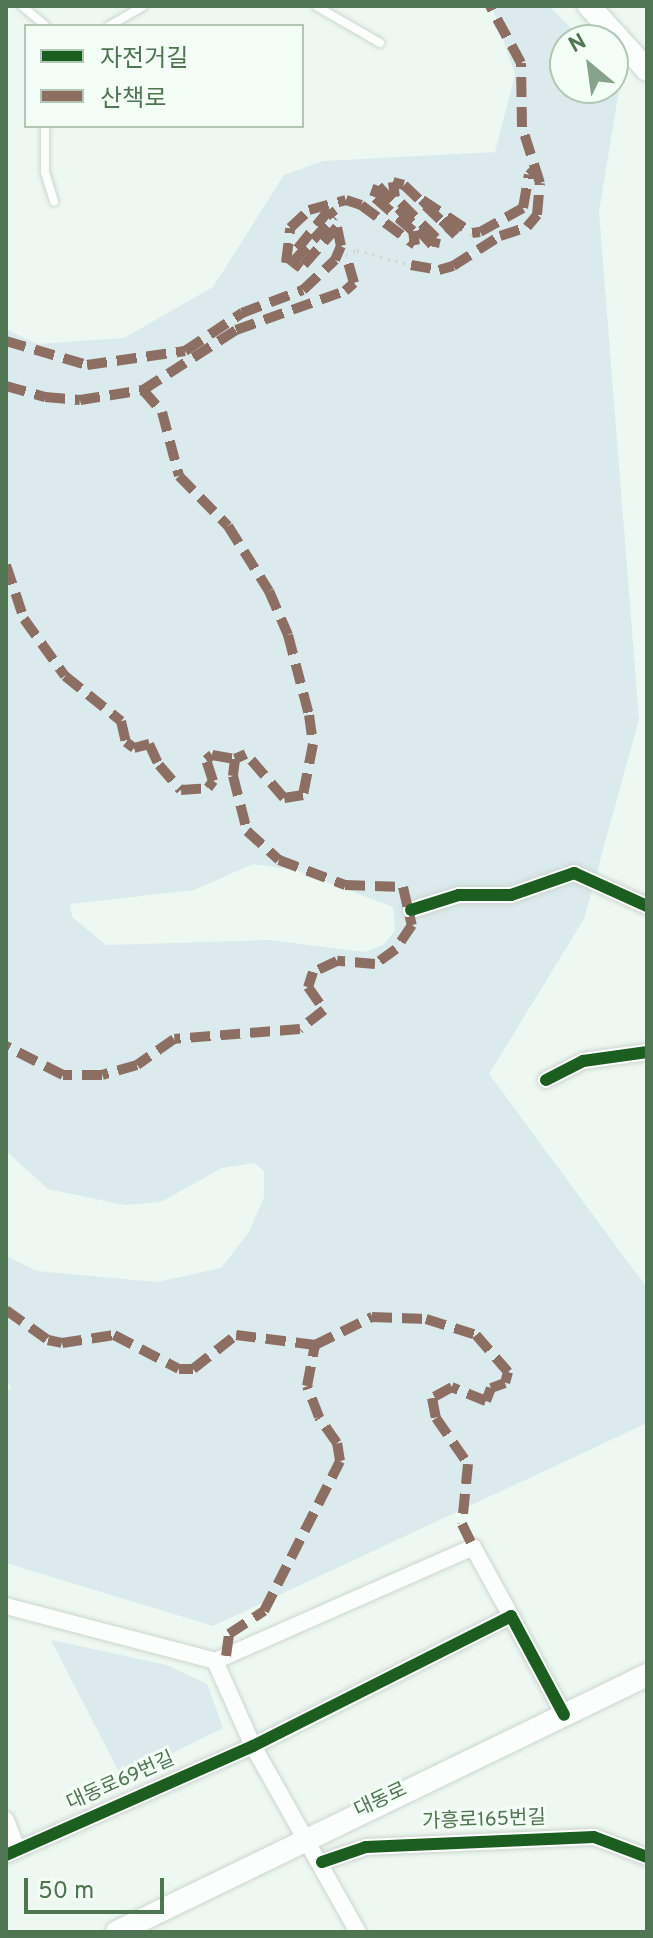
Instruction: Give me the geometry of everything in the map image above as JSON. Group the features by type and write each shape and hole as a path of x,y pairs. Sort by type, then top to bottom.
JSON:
{"main road":[{"path":"589,6 647,70"},
{"name":"대동로","path":"117,1932 306,1837 647,1675"}],"street":[{"path":"411,910 459,895 511,895 574,873 647,906"},
{"path":"546,1080 583,1061 647,1052"},
{"path":"6,1606 215,1661 473,1547 564,1715"},
{"name":"대동로69번길","path":"6,1820 12,1852 253,1746 511,1616"},
{"path":"215,1661 253,1746 322,1862 358,1932"},
{"name":"가흥로165번길","path":"322,1862 366,1847 594,1837 647,1857"}],"lane":[{"path":"22,6 44,24"},
{"path":"112,24 143,6"},
{"path":"316,6 380,43"},
{"path":"45,128 45,172 54,202"}],"path":[{"path":"346,255 357,250 411,265"}],"shaded area":[{"path":"492,6 549,6 567,24 549,24 549,104 617,104 599,212 639,719 584,919 489,1074 647,1288 647,1423 213,1626 6,1563 6,1393 11,1387 6,1378 6,1256 37,1271 157,1282 221,1268 249,1232 264,1197 264,1171 254,1163 222,1168 161,1202 124,1205 48,1189 6,1151 6,329 37,344 124,338 213,287 284,175 323,161 495,152 515,75","holes":["253,864 295,870 393,907 395,931 383,945 364,952 270,940 106,945 72,917 70,904 194,890"]},
{"path":"51,1640 167,1665 207,1684 223,1728 122,1778"}],"marked path":[{"path":"411,265 439,270 453,266 500,236 527,227 537,215 540,183 522,127 521,63 490,6"},
{"path":"6,341 87,365 185,351 242,313 303,290 335,260 341,246 337,227 301,268 293,262 334,217 329,210 286,263 290,228 309,210 346,200 361,205 415,245 413,231 374,197 378,186 434,247 436,238 395,197 393,182 404,185 456,235 422,200 472,233 480,232 523,208 529,175 536,168"},
{"path":"143,390 236,330 345,291 354,283 346,255"},
{"path":"6,386 45,397 80,400 143,390 162,412 179,476 228,526 269,591 288,635 309,715 313,744 303,795 284,798 246,754 235,759 233,776 247,831 279,860 345,885 403,887 412,925 396,949 375,964 337,961 313,972 308,987 324,1010 300,1029 174,1039 137,1065 102,1075 63,1075 6,1046"},
{"path":"6,565 24,619 65,676 121,721 126,742 134,748 149,744 159,765 181,790 208,788 213,781 206,760 212,755 235,759"},
{"path":"6,1310 48,1340 62,1343 114,1335 179,1369 193,1369 236,1335 315,1345 372,1317 426,1319 476,1335 508,1372 505,1383 491,1388 486,1401 452,1387 432,1398 436,1418 468,1464 462,1524 473,1547"},
{"path":"226,1656 229,1634 264,1611 340,1461 337,1443 319,1417 307,1386 315,1345"}],"cycle path":[{"path":"411,910 459,895 511,895 574,873 647,906"},
{"path":"546,1080 583,1061 647,1052"},
{"path":"6,1855 253,1746 511,1616 564,1715"},
{"path":"322,1862 366,1847 594,1837 647,1857"}]}
